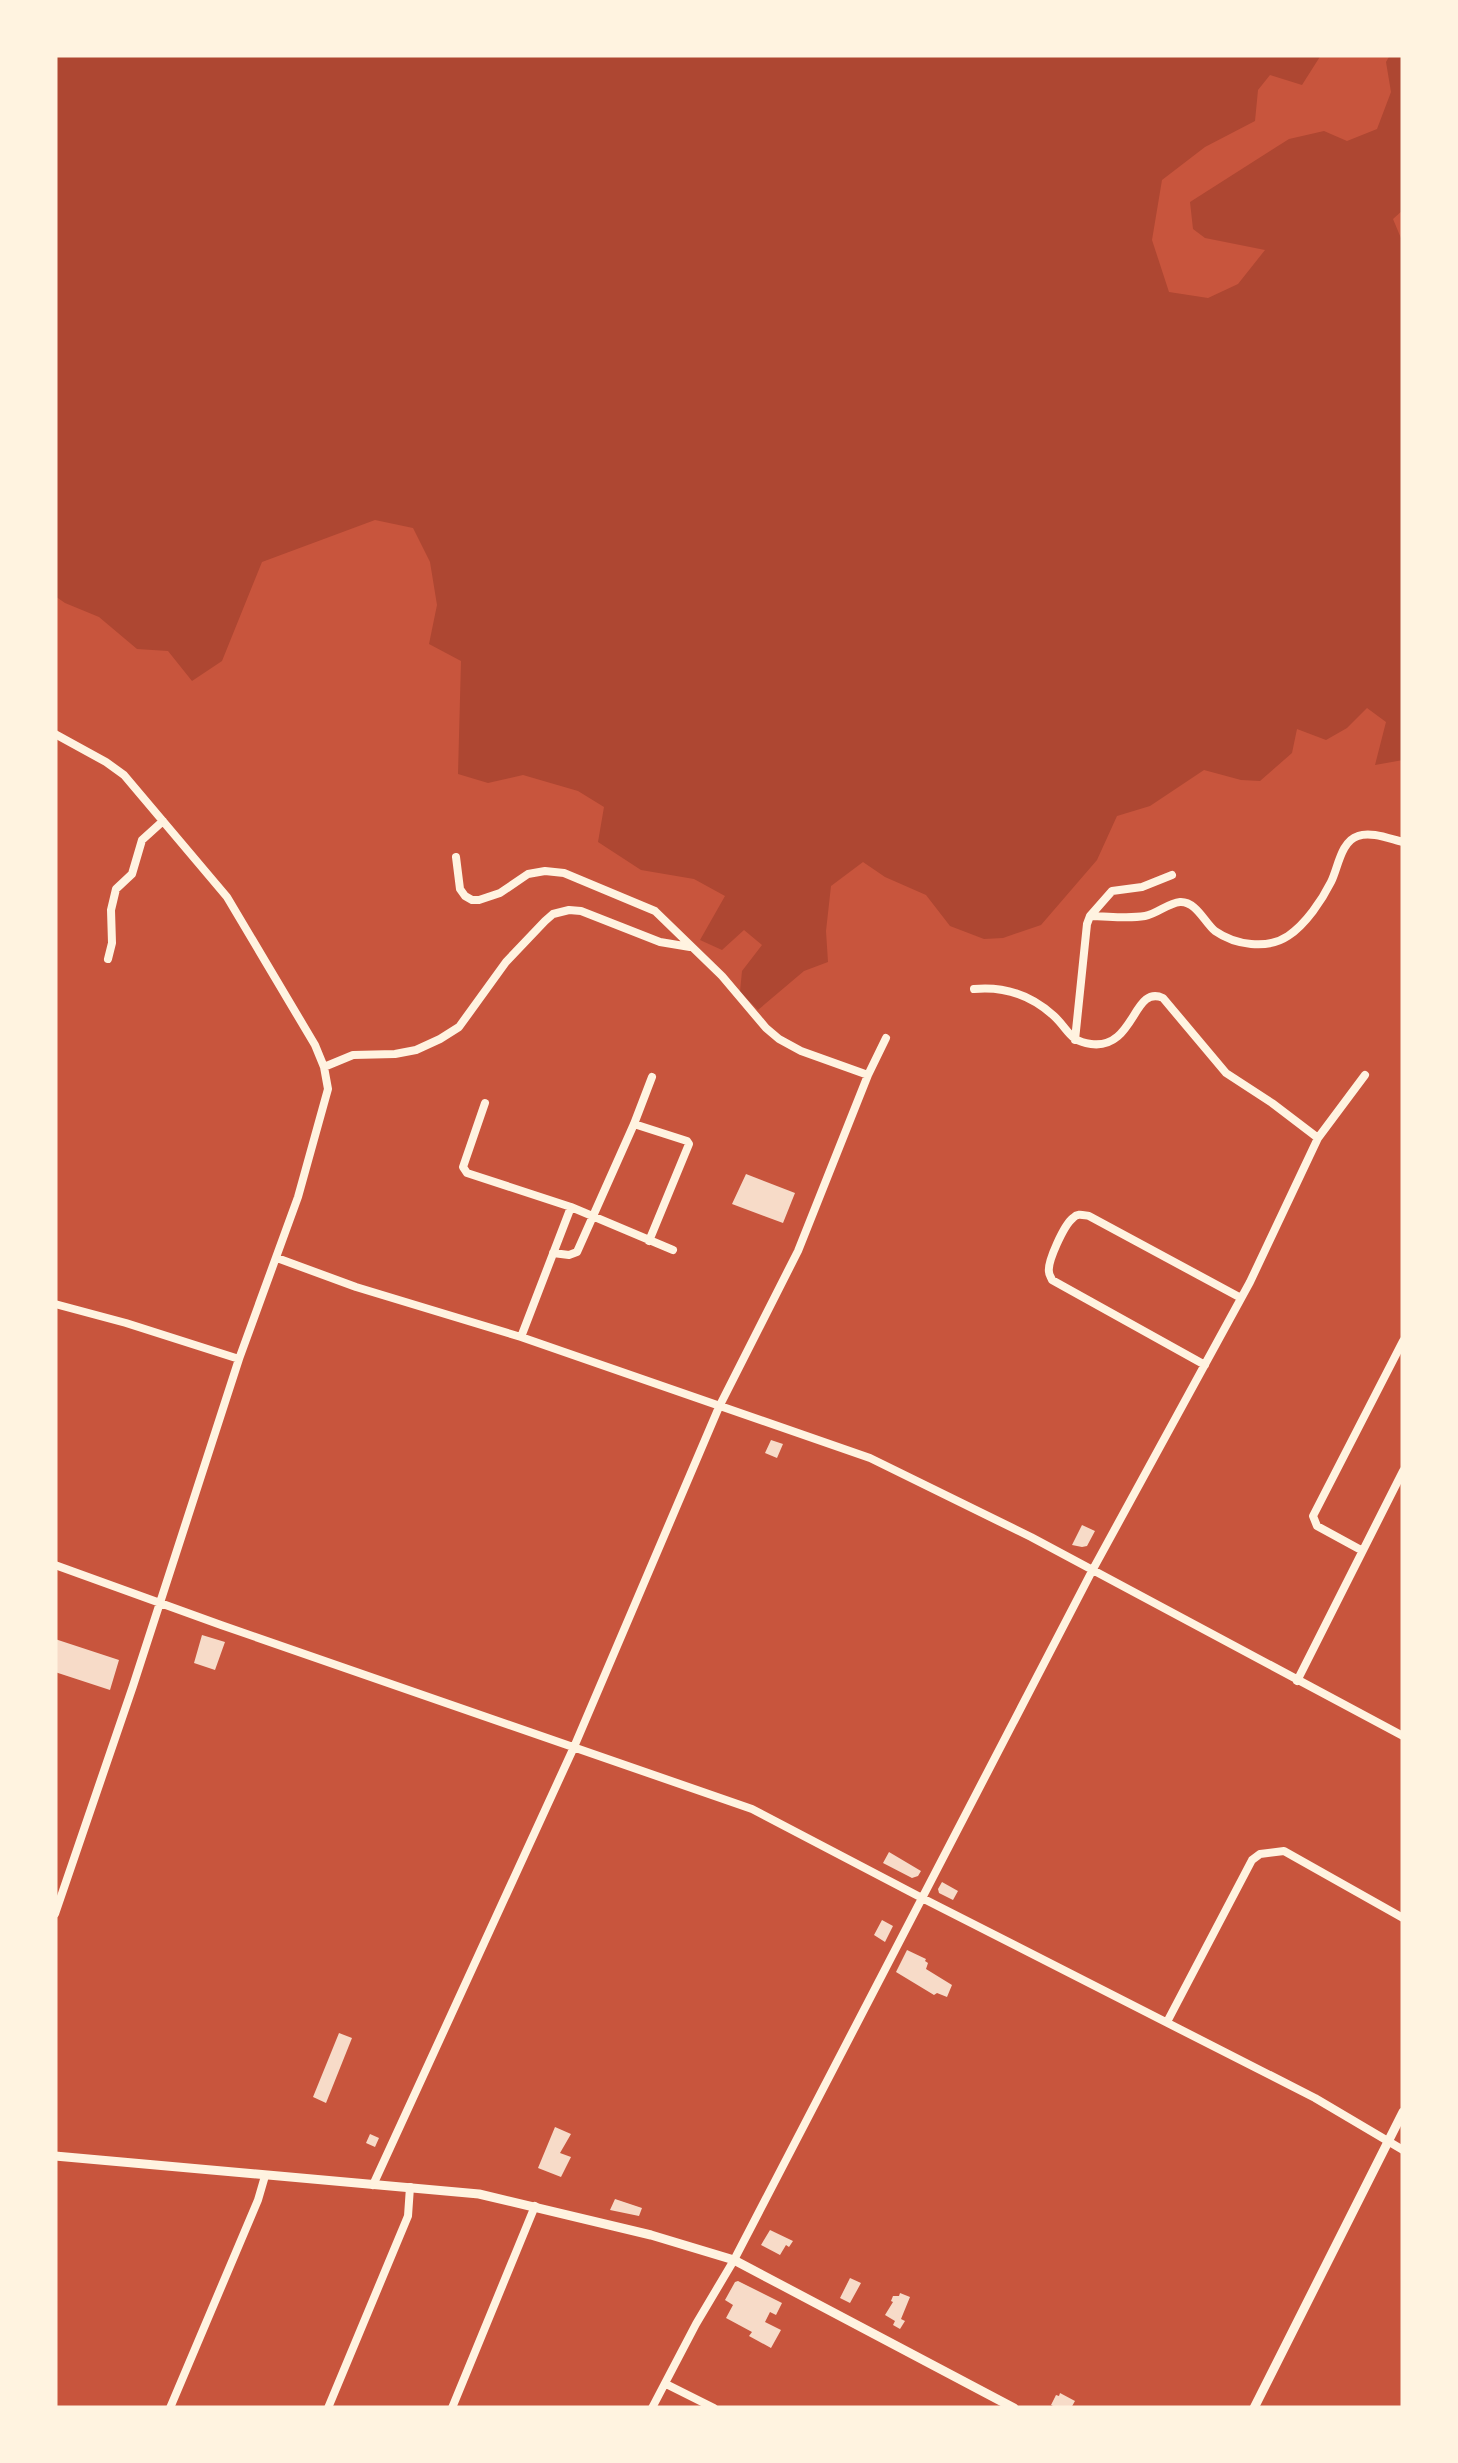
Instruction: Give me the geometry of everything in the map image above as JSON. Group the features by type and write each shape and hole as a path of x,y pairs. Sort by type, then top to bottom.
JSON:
{"street":[{"path":"55,734 124,774 227,897 315,1045 328,1089 298,1196 239,1359 55,1914"},
{"path":"108,959 114,894 132,874 142,840 163,821"},
{"path":"1090,916 1146,916 1180,902 1187,903 1231,940 1248,945 1268,944 1288,937 1312,912 1350,840 1368,834 1403,842"},
{"path":"456,856 460,889 472,900 500,893 528,874 564,873 654,911 780,1039 868,1075"},
{"path":"1075,1040 1090,916 1112,891 1142,887 1172,875"},
{"path":"324,1066 353,1055 416,1050 459,1027 506,962 554,914 581,912 660,942 690,947"},
{"path":"974,989 1006,989 1022,995 1054,1016 1075,1040 1090,1044 1110,1042 1127,1028 1144,999 1158,994 1226,1073 1318,1138"},
{"path":"373,2185 574,1748 720,1407 798,1250 886,1038"},
{"path":"652,2408 734,2260 1092,1571 1241,1298 1318,1138 1365,1075"},
{"path":"553,1253 577,1252 652,1077"},
{"path":"485,1104 464,1170 571,1206 674,1250"},
{"path":"634,1124 687,1140 689,1144 649,1242"},
{"path":"521,1338 571,1206"},
{"path":"1205,1365 1052,1280 1049,1264 1060,1238 1072,1218 1089,1216 1241,1298"},
{"path":"277,1258 870,1458 1031,1537 1403,1736"},
{"path":"55,1304 239,1359"},
{"path":"1361,1550 1316,1526 1313,1516 1403,1341"},
{"path":"1296,1680 1403,1471"},
{"path":"55,1565 752,1809 1315,2098 1403,2150"},
{"path":"1168,2022 1252,1860 1260,1854 1284,1851 1403,1918"},
{"path":"1254,2408 1403,2112"},
{"path":"55,2156 479,2194 651,2235 734,2260 1014,2408"},
{"path":"170,2408 266,2176"},
{"path":"328,2408 408,2216 410,2187"},
{"path":"452,2408 535,2206"},
{"path":"666,2384 714,2408"}],"shaded area":[{"path":"55,55 1321,55 1302,85 1270,75 1258,90 1255,121 1205,147 1162,180 1152,240 1169,292 1208,298 1238,284 1265,250 1205,238 1193,229 1190,202 1289,139 1324,131 1347,141 1377,129 1391,92 1386,62 1390,55 1403,55 1403,210 1393,219 1403,243 1403,760 1375,765 1386,722 1367,708 1347,728 1326,740 1297,729 1292,753 1260,781 1204,770 1150,806 1117,816 1097,860 1041,925 1003,938 984,939 950,926 926,895 885,877 863,862 831,886 826,931 828,962 804,971 758,1010 740,992 742,971 762,945 744,930 722,950 700,940 725,896 694,879 641,870 598,842 604,807 578,791 523,775 488,783 458,774 461,661 429,644 437,605 430,562 413,528 375,520 262,562 222,661 192,681 168,651 137,649 99,617 55,596"}],"building":[{"path":"746,1174 795,1193 783,1223 732,1204"},
{"path":"771,1440 783,1444 777,1458 765,1453"},
{"path":"1082,1525 1095,1531 1087,1546 1072,1545"},
{"path":"202,1635 225,1642 215,1670 194,1663"},
{"path":"55,1639 119,1660 110,1690 55,1672"},
{"path":"889,1852 921,1871 918,1876 912,1878 883,1863"},
{"path":"942,1882 958,1891 953,1900 939,1893"},
{"path":"882,1920 893,1926 885,1942 874,1935"},
{"path":"907,1950 926,1959 926,1969 952,1985 947,1997 934,1995 896,1972"},
{"path":"339,2033 352,2038 326,2103 313,2097"},
{"path":"555,2127 571,2134 560,2153 571,2157 561,2177 538,2168"},
{"path":"370,2134 379,2138 375,2147 366,2143"},
{"path":"615,2199 642,2208 639,2216 610,2210"},
{"path":"770,2230 793,2241 780,2255 761,2245"},
{"path":"850,2278 861,2283 850,2303 840,2298"},
{"path":"738,2281 782,2303 776,2315 770,2312 765,2322 781,2330 771,2348 726,2318 733,2305 725,2300"},
{"path":"900,2293 910,2297 900,2329 885,2315 893,2296"},
{"path":"1060,2393 1075,2401 1071,2408 1051,2405"}]}
